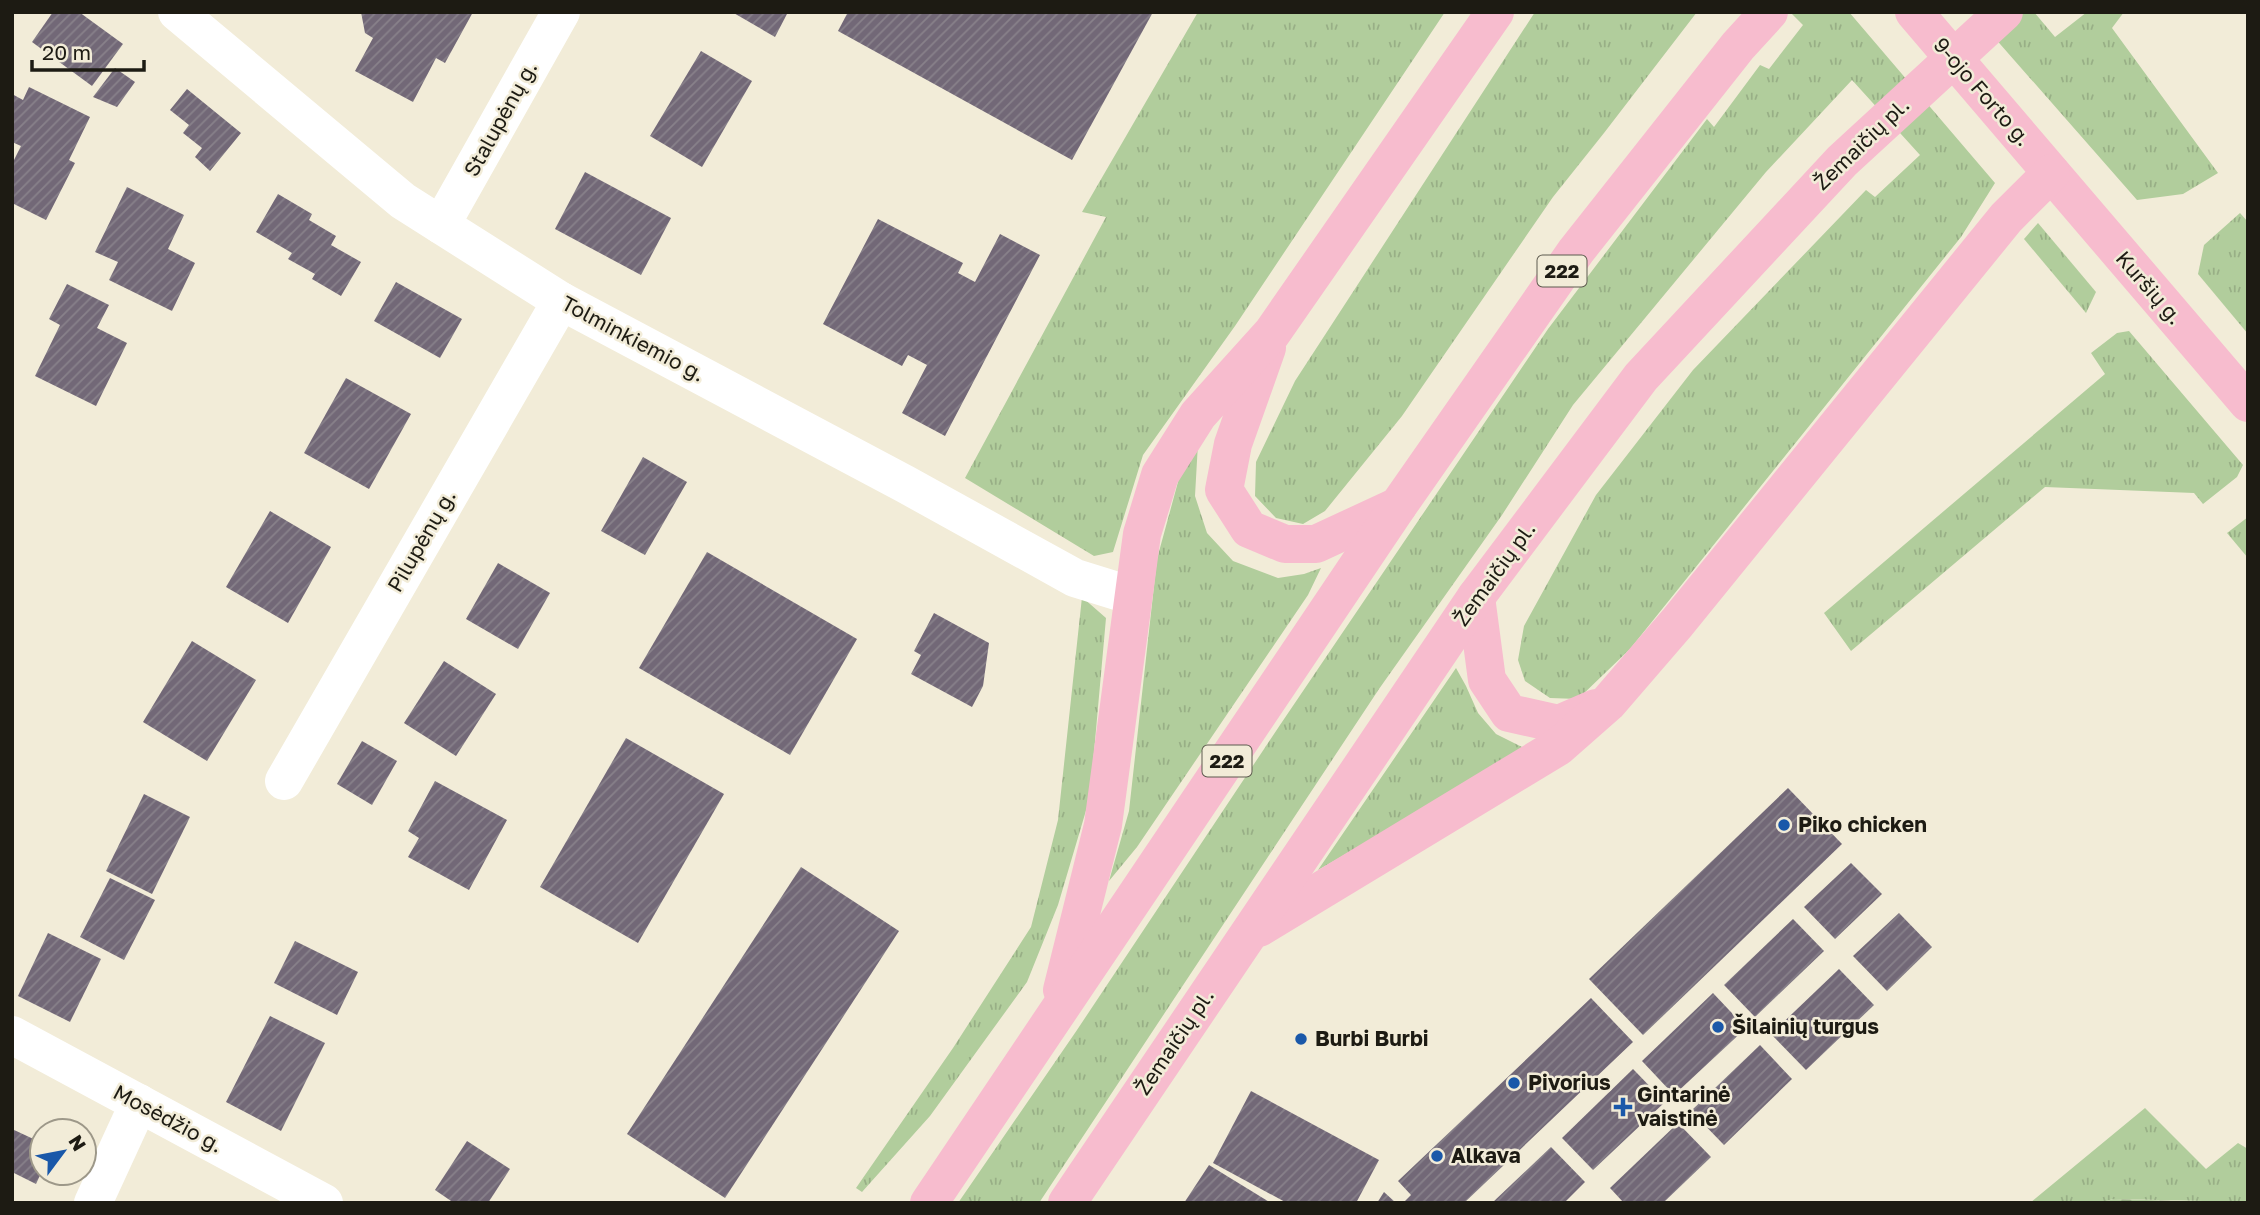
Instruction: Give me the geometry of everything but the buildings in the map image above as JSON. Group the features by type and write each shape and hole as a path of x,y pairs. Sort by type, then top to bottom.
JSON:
{"main road":[{"path":"1055,1016 1103,825 1142,534 1160,475 1198,415 1272,333 1495,12"},
{"name":"222","path":"929,1203 1398,506 1576,250 1738,46 1769,12"},
{"name":"9-ojo Forto g.","path":"1914,12 2051,173"},
{"name":"Žemaičių pl.","path":"1067,1203 1476,597 1641,377 1842,161 2004,12"},
{"path":"1249,933 1558,747 1608,703 1677,623 2006,218 2051,173"},
{"name":"Kuršių g.","path":"2051,173 2248,403"},
{"path":"1272,333 1233,444 1224,489 1249,529 1284,544 1316,544 1398,506"},
{"path":"1476,597 1487,680 1509,713 1559,724 1608,703"}],"street":[{"name":"Tolminkiemio g.","path":"177,12 403,201 561,301 1075,578 1133,596"},
{"name":"Stalupėnų g.","path":"441,226 561,12"},
{"name":"Pilupėnų g.","path":"284,780 561,301"},
{"name":"Mosėdžio g.","path":"12,1035 324,1203"},
{"path":"93,1203 139,1103"}],"green space":[{"path":"1198,12 1445,12 1235,326 1143,455 1113,552 1094,556 965,478 1106,217 1082,212"},
{"path":"1535,12 1697,12 1553,197 1402,416 1325,511 1303,524 1276,518 1255,496 1256,462 1295,381"},
{"path":"1790,12 1849,12 1995,183 1961,237 1630,649 1578,699 1550,698 1525,681 1518,660 1524,626 1596,495 1693,370 1866,190 1875,197 1920,155 1852,80 1766,172 1573,405 1502,515 1379,689 1039,1203 958,1203 1548,329 1707,119 1714,127 1760,65 1769,69 1803,25"},
{"path":"1972,12 2034,12 2055,37 2087,12 2124,12 2112,28 2218,173 2183,194 2137,200"},
{"path":"2240,213 2248,222 2248,334 2198,274 2204,245"},
{"path":"2038,223 2096,292 2086,313 2024,239"},
{"path":"2129,331 2243,465 2237,477 2203,504 2194,493 2045,487 1851,651 1824,613 2105,374 2091,353 2117,333"},
{"path":"1198,443 1195,496 1207,533 1233,561 1278,578 1321,568 1308,595 1137,847 1109,881 1129,811 1157,559 1184,460"},
{"path":"2248,517 2248,558 2227,533"},
{"path":"1082,597 1106,618 1090,797 1058,905 1027,982 930,1116 862,1192 856,1188 953,1048 1031,927 1058,820"},
{"path":"1456,668 1478,713 1496,734 1528,750 1318,870"},
{"path":"2145,1108 2206,1169 2238,1143 2248,1149 2248,1202 2113,1199 2101,1203 2030,1203"},
{"path":"2113,1199 2248,1203 2101,1203"}],"place":[{"name":"Piko chicken","path":"1784,825"},
{"name":"Šilainių turgus","path":"1718,1027"},
{"name":"Burbi Burbi","path":"1301,1039"},
{"name":"Pivorius","path":"1514,1083"},
{"name":"Gintarinė vaistinė","path":"1623,1107"},
{"name":"Alkava","path":"1437,1156"}]}
